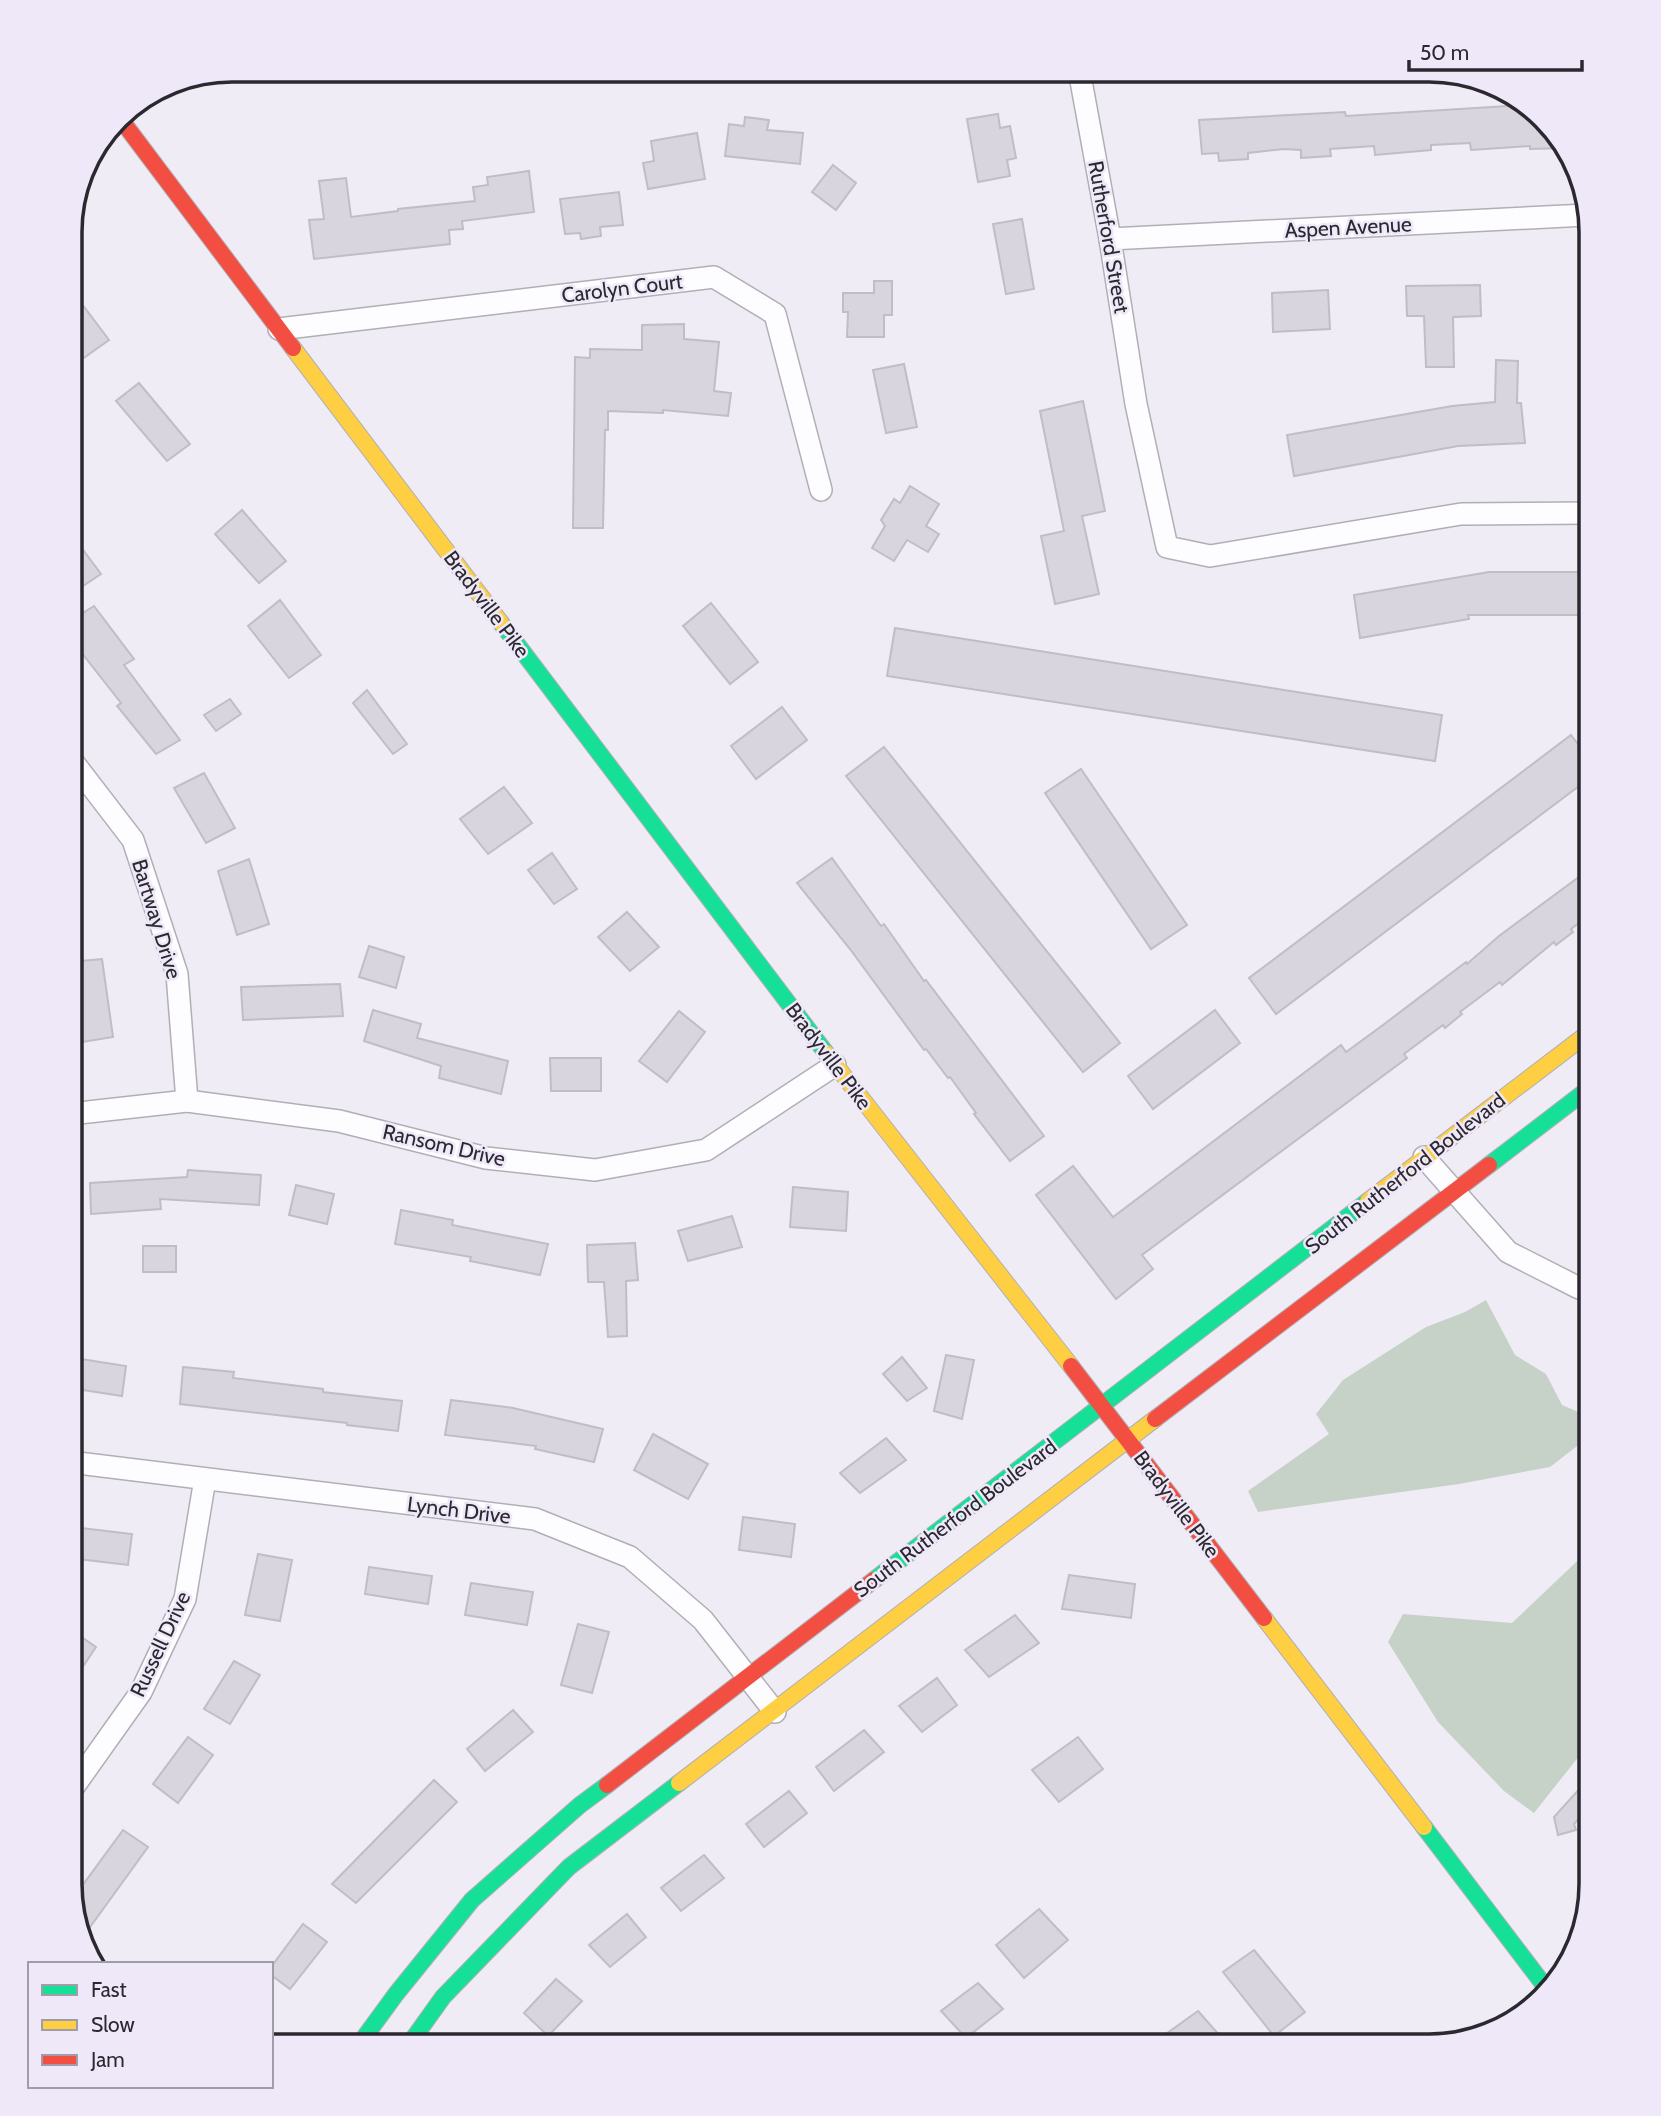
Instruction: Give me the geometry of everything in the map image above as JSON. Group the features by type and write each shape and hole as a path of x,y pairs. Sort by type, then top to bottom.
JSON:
{"main road":[{"name":"Bradyville Pike","path":"126,126 835,1065 1129,1440 1542,1983"},
{"name":"South Rutherford Boulevard","path":"367,2034 472,1900 580,1805 1579,1040"},
{"name":"South Rutherford Boulevard","path":"417,2034 443,1997 569,1867 1579,1096"}],"street":[{"name":"Rutherford Street","path":"1081,83 1136,404 1167,547 1210,556 1461,514 1579,513"},
{"name":"Aspen Avenue","path":"1110,239 1577,215"},
{"name":"Carolyn Court","path":"279,329 715,277 775,314 821,490"},
{"name":"Bartway Drive","path":"83,775 133,841 177,974 187,1101"},
{"name":"Ransom Drive","path":"82,1113 187,1101 339,1121 486,1158 595,1170 706,1150 835,1065"},
{"path":"1424,1157 1507,1252 1579,1288"},
{"name":"Lynch Drive","path":"82,1464 535,1519 630,1557 702,1620 775,1712"},
{"name":"Russell Drive","path":"82,1775 141,1692 185,1599 205,1479"}],"shaded area":[{"path":"1486,1300 1515,1355 1546,1374 1562,1405 1579,1412 1579,1445 1550,1467 1459,1484 1258,1512 1248,1491 1329,1434 1316,1414 1343,1380 1426,1327 1465,1312"},
{"path":"1579,1559 1579,1756 1534,1813 1504,1791 1438,1722 1388,1642 1403,1614 1512,1623"}],"building":[{"path":"1510,106 1535,126 1554,148 1530,149 1530,146 1471,150 1470,143 1431,145 1431,150 1375,155 1374,146 1330,149 1331,156 1301,158 1301,150 1284,149 1248,153 1248,159 1219,161 1218,153 1202,154 1199,120 1345,112 1346,116"},
{"path":"998,114 1000,128 1010,126 1016,158 1007,160 1010,176 978,182 967,119"},
{"path":"745,117 769,120 767,130 803,133 800,164 725,156 729,124 744,126"},
{"path":"697,133 705,179 648,189 643,163 654,161 651,141"},
{"path":"833,165 856,183 836,210 812,192"},
{"path":"529,171 534,212 462,221 463,229 449,230 450,244 314,259 309,220 324,219 319,181 346,178 351,217 475,201 473,187 488,185 487,177"},
{"path":"619,192 623,225 600,227 601,236 581,239 580,233 565,234 560,199"},
{"path":"1022,219 1034,289 1006,294 993,224"},
{"path":"874,281 892,281 892,315 884,315 884,337 847,337 848,312 843,312 843,293 874,293"},
{"path":"1480,285 1481,316 1453,317 1454,367 1426,367 1424,316 1407,316 1406,286"},
{"path":"1328,290 1330,329 1273,332 1272,293"},
{"path":"83,305 109,340 83,359"},
{"path":"684,324 684,339 719,342 714,391 731,393 728,416 663,410 663,413 608,411 608,430 605,430 603,528 573,528 575,357 590,358 590,349 642,350 642,325"},
{"path":"1496,360 1518,361 1517,403 1521,403 1525,443 1458,446 1294,476 1287,435 1452,406 1495,402"},
{"path":"904,364 917,427 886,433 873,370"},
{"path":"139,383 190,444 167,461 116,401"},
{"path":"1083,401 1105,511 1082,516 1099,594 1055,604 1041,536 1064,531 1040,411"},
{"path":"910,486 939,504 926,526 939,534 928,552 907,540 894,561 872,548 885,526 881,520 894,499 900,503"},
{"path":"242,510 286,561 259,583 215,534"},
{"path":"83,552 101,574 83,586"},
{"path":"1489,572 1579,572 1579,615 1468,615 1469,619 1360,638 1354,595"},
{"path":"280,600 321,655 289,678 248,626"},
{"path":"711,603 758,662 730,684 683,626"},
{"path":"94,606 134,659 124,665 180,740 156,754 117,706 121,703 83,654 83,613"},
{"path":"895,628 1442,715 1435,761 887,676"},
{"path":"367,690 407,744 393,754 353,703"},
{"path":"230,699 241,714 216,731 204,715"},
{"path":"782,707 807,740 756,779 731,746"},
{"path":"1571,735 1579,745 1579,786 1276,1014 1249,978"},
{"path":"884,747 1120,1043 1083,1072 846,776"},
{"path":"1081,769 1187,925 1151,949 1045,793"},
{"path":"204,773 235,828 206,843 174,788"},
{"path":"504,787 532,823 488,854 460,819"},
{"path":"552,853 577,889 554,904 528,870"},
{"path":"832,858 881,926 884,924 924,981 926,980 1044,1136 1010,1161 950,1077 948,1078 926,1049 924,1050 850,949 797,883"},
{"path":"249,859 269,924 237,935 218,871"},
{"path":"1579,877 1579,923 1571,929 1573,932 1556,945 1554,942 1502,985 1500,982 1460,1012 1462,1014 1445,1028 1443,1025 1404,1054 1407,1058 1142,1255 1153,1269 1116,1299 1036,1195 1073,1166 1113,1217 1341,1045 1346,1052 1466,962 1467,964 1499,936"},
{"path":"627,912 659,947 630,971 598,937"},
{"path":"369,946 404,957 396,988 359,977"},
{"path":"102,959 113,1037 83,1042 83,961"},
{"path":"340,984 343,1016 243,1020 241,987"},
{"path":"373,1010 421,1024 417,1038 508,1061 501,1094 439,1078 441,1066 364,1041"},
{"path":"1215,1010 1240,1043 1153,1109 1128,1076"},
{"path":"679,1011 705,1032 667,1082 639,1061"},
{"path":"550,1058 601,1058 601,1091 551,1091"},
{"path":"188,1170 261,1175 259,1205 160,1199 161,1209 91,1214 90,1183 187,1177"},
{"path":"296,1185 334,1194 327,1224 289,1215"},
{"path":"793,1187 848,1192 846,1231 790,1227"},
{"path":"401,1210 453,1220 452,1225 548,1244 540,1275 470,1261 471,1257 395,1244"},
{"path":"732,1216 742,1247 688,1261 678,1231"},
{"path":"635,1243 638,1280 626,1281 627,1336 608,1337 604,1282 588,1282 587,1245"},
{"path":"143,1246 176,1246 176,1272 143,1272"},
{"path":"946,1355 974,1360 962,1419 934,1411"},
{"path":"902,1357 927,1388 907,1401 883,1374"},
{"path":"82,1359 126,1366 122,1396 82,1390"},
{"path":"183,1367 234,1372 233,1378 323,1389 323,1392 402,1401 398,1431 180,1404"},
{"path":"451,1400 513,1408 603,1429 594,1462 535,1449 536,1446 445,1435"},
{"path":"653,1434 708,1464 688,1499 634,1470"},
{"path":"886,1438 906,1460 860,1493 840,1473"},
{"path":"743,1517 795,1524 791,1557 739,1550"},
{"path":"82,1528 132,1534 128,1565 82,1559"},
{"path":"258,1554 292,1560 280,1621 245,1615"},
{"path":"369,1567 432,1576 428,1604 365,1594"},
{"path":"1069,1575 1135,1584 1131,1618 1062,1609"},
{"path":"471,1583 533,1592 527,1625 465,1615"},
{"path":"1015,1615 1039,1643 989,1677 965,1650"},
{"path":"578,1624 609,1632 592,1693 561,1685"},
{"path":"82,1637 96,1647 82,1668"},
{"path":"234,1661 260,1675 230,1724 204,1709"},
{"path":"937,1678 957,1705 922,1732 899,1706"},
{"path":"513,1710 533,1732 485,1771 467,1749"},
{"path":"864,1730 884,1752 834,1791 816,1767"},
{"path":"188,1737 213,1755 178,1803 153,1784"},
{"path":"1078,1737 1103,1769 1059,1802 1032,1770"},
{"path":"434,1780 457,1802 356,1903 332,1884"},
{"path":"1579,1789 1579,1819 1574,1824 1576,1830 1558,1835 1554,1817"},
{"path":"789,1791 807,1813 764,1847 746,1824"},
{"path":"123,1830 148,1847 89,1929 82,1886"},
{"path":"704,1855 724,1878 681,1911 661,1888"},
{"path":"1039,1909 1068,1940 1024,1978 996,1945"},
{"path":"627,1914 646,1937 610,1967 589,1945"},
{"path":"303,1924 327,1942 290,1989 273,1976 273,1964"},
{"path":"1254,1950 1305,2012 1277,2034 1272,2034 1223,1972"},
{"path":"556,1979 582,2001 550,2034 546,2034 524,2013"},
{"path":"978,1983 1003,2009 971,2034 962,2034 941,2011"},
{"path":"1198,2011 1218,2034 1166,2034"}],"traffic: fast":[{"path":"501,623 826,1053"},
{"path":"1489,1165 1579,1096"},
{"path":"874,1580 1368,1201"},
{"path":"417,2034 443,1997 569,1867 679,1783"},
{"path":"367,2034 472,1900 580,1805 607,1785"},
{"path":"1424,1827 1542,1983"}],"traffic: slow":[{"path":"293,348 501,623"},
{"path":"1368,1201 1579,1040"},
{"path":"826,1053 1071,1366"},
{"path":"679,1783 1155,1419"},
{"path":"1264,1618 1424,1827"}],"traffic: jam":[{"path":"126,126 293,348"},
{"path":"1155,1419 1489,1165"},
{"path":"1071,1366 1264,1618"},
{"path":"607,1785 874,1580"}]}
